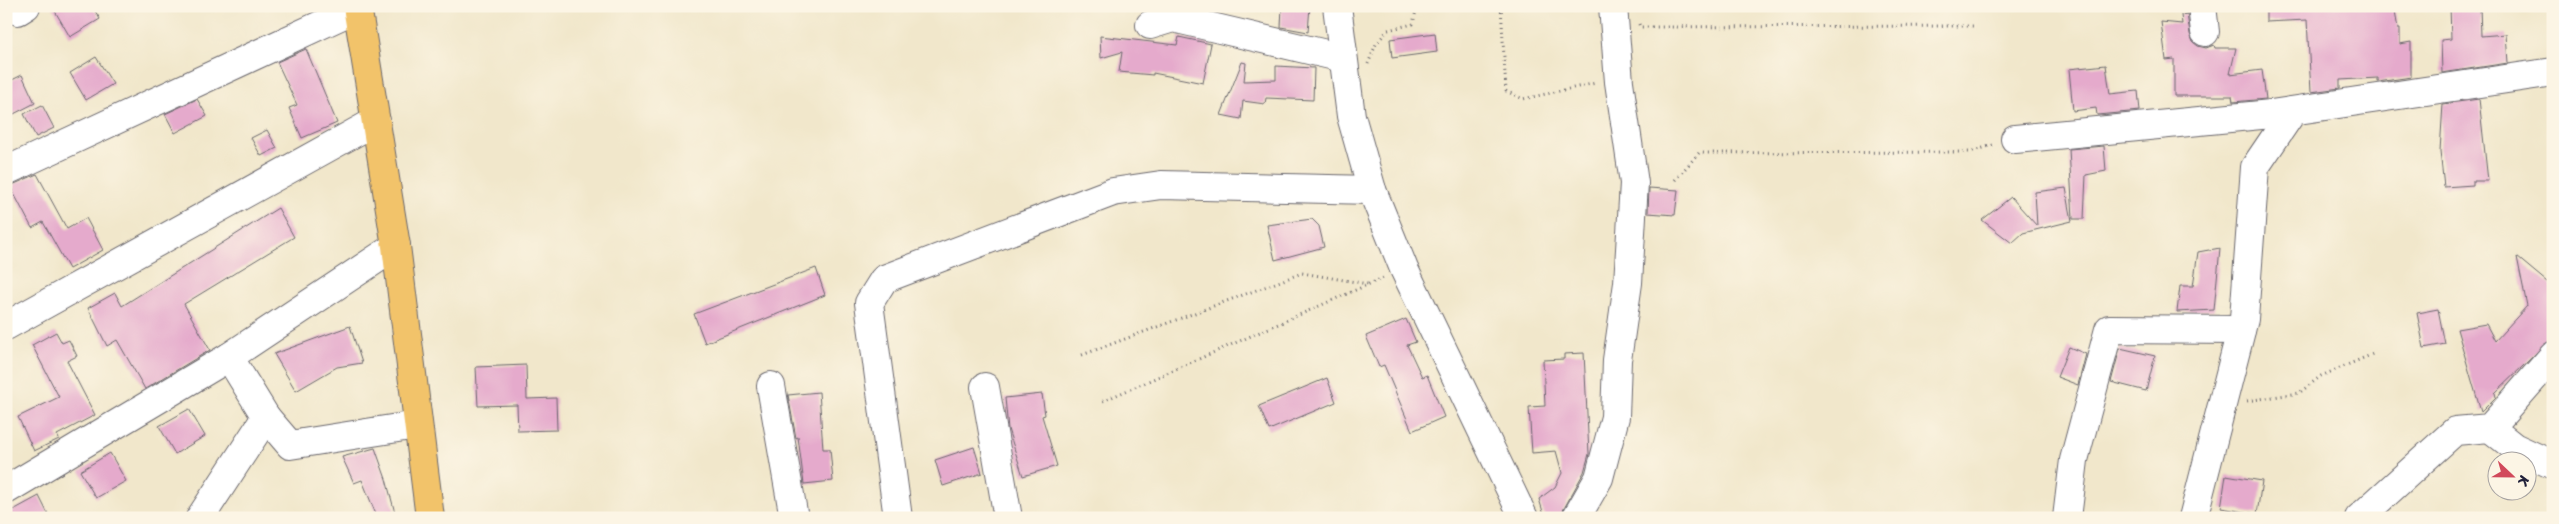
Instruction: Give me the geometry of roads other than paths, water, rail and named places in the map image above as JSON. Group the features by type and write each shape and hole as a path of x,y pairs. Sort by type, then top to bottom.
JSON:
{"main road":[{"path":"357,7 396,246 430,518"}],"street":[{"path":"1337,6 1351,116 1372,190 1404,269 1524,518"},
{"path":"1576,518 1599,478 1615,417 1617,360 1628,283 1634,183 1619,82 1613,6"},
{"path":"6,171 357,7"},
{"path":"1150,26 1173,18 1344,66"},
{"path":"2015,139 2293,111 2553,72"},
{"path":"2193,518 2241,330 2256,167 2293,111"},
{"path":"6,326 376,121"},
{"path":"898,518 869,303 884,279 1114,192 1160,185 1372,190"},
{"path":"6,490 229,357 396,246"},
{"path":"2067,518 2074,460 2109,329 2241,330"},
{"path":"2490,428 2553,356"},
{"path":"229,357 266,417 290,445 417,425"},
{"path":"771,386 794,518"},
{"path":"985,387 1008,518"},
{"path":"200,518 266,417"},
{"path":"2360,518 2455,431 2490,428 2514,447 2553,465"}]}
